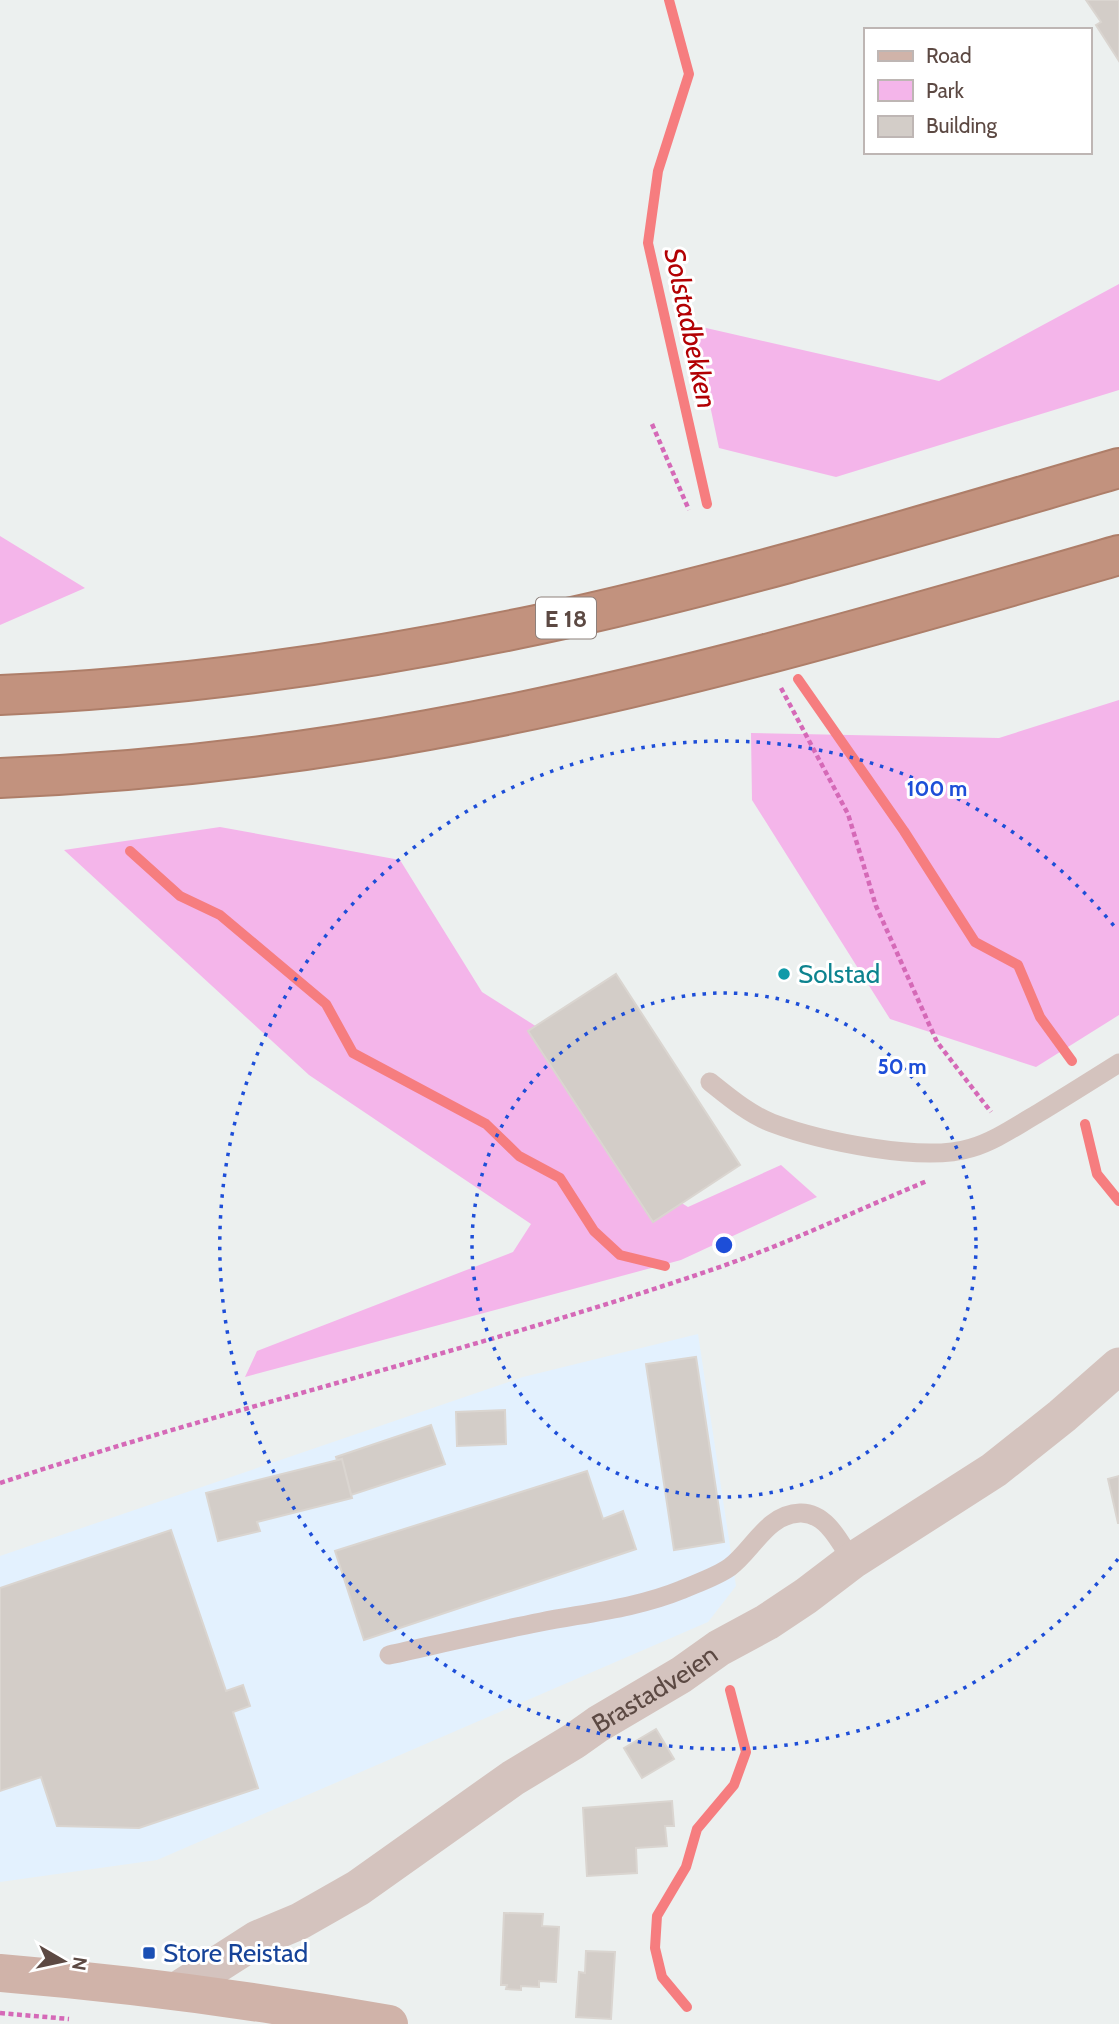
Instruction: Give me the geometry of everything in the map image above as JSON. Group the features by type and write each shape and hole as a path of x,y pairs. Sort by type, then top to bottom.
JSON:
{"highway":[{"name":"E 18","path":"0,695 104,689 278,671 472,638 668,594 834,550 1119,468"},
{"path":"0,778 164,767 264,756 416,733 642,686 834,636 1119,555"}],"main road":[{"path":"0,1973 176,1991 389,2024"}],"street":[{"name":"Brastadveien","path":"176,1991 257,1939 300,1921 358,1888 513,1778 681,1675 719,1648 767,1622 852,1561 994,1470 1119,1366"}],"lane":[{"path":"710,1082 737,1105 771,1122 812,1135 881,1149 942,1153 971,1149 1007,1132 1119,1063"},
{"path":"389,1655 606,1610 679,1591 726,1569 743,1556 776,1521 796,1513 817,1516 834,1533 852,1561"}],"path":[{"path":"652,424 689,510"},
{"path":"781,688 848,814 876,906 937,1042 1007,1132"},
{"path":"0,1483 132,1441 349,1381 632,1296 725,1265 930,1179"},
{"path":"0,2013 72,2019"}],"shaded area":[{"path":"698,1334 736,1586 708,1622 157,1860 0,1882 0,1556 523,1377"}],"green space":[{"path":"1119,284 1119,390 836,477 719,448 693,325 939,381"},
{"path":"0,536 85,588 0,625"},
{"path":"1119,700 1119,1015 1036,1067 890,1019 752,800 751,733 999,738"},
{"path":"220,827 400,860 482,992 578,1053 646,1181 688,1207 781,1165 817,1197 681,1260 245,1377 257,1351 513,1252 531,1224 309,1075 64,850"}],"building":[{"path":"1086,0 1119,0 1119,61 1096,25 1101,22"},
{"path":"616,974 740,1165 653,1222 528,1031"},
{"path":"696,1357 724,1542 674,1550 646,1364"},
{"path":"505,1410 506,1444 457,1446 456,1412"},
{"path":"431,1425 445,1464 351,1495 342,1459 337,1460 336,1457"},
{"path":"342,1459 352,1498 257,1522 260,1531 218,1541 206,1493"},
{"path":"587,1471 603,1519 623,1511 636,1549 364,1640 335,1551"},
{"path":"1119,1476 1119,1523 1118,1523 1108,1479"},
{"path":"171,1530 226,1691 243,1685 250,1706 233,1712 258,1788 139,1828 57,1826 41,1777 0,1791 0,1588"},
{"path":"656,1729 674,1759 642,1778 624,1748"},
{"path":"672,1801 674,1826 665,1826 667,1846 636,1848 637,1873 587,1876 583,1808"},
{"path":"504,1913 543,1914 542,1926 559,1927 556,1982 539,1981 539,1987 521,1986 521,1990 506,1989 507,1985 501,1985"},
{"path":"586,1951 615,1952 611,2019 576,2017 579,1972 585,1973"}],"waterway":[{"name":"Solstadbekken","path":"669,0 689,74 658,171 648,243 707,504"},
{"name":"Solstadbekken","path":"798,679 904,831 975,942 1018,965 1040,1017 1072,1061"},
{"path":"130,851 180,896 220,915 326,1004 353,1053 486,1124 519,1156 560,1178 594,1231 620,1255 665,1266"},
{"name":"Solstadbekken","path":"1085,1124 1097,1174 1119,1201"},
{"path":"687,2007 662,1977 655,1948 657,1916 686,1867 697,1829 734,1785 746,1752 730,1690"}],"place":[{"name":"Solstad","path":"784,974"},
{"name":"Store Reistad","path":"149,1953"}]}
